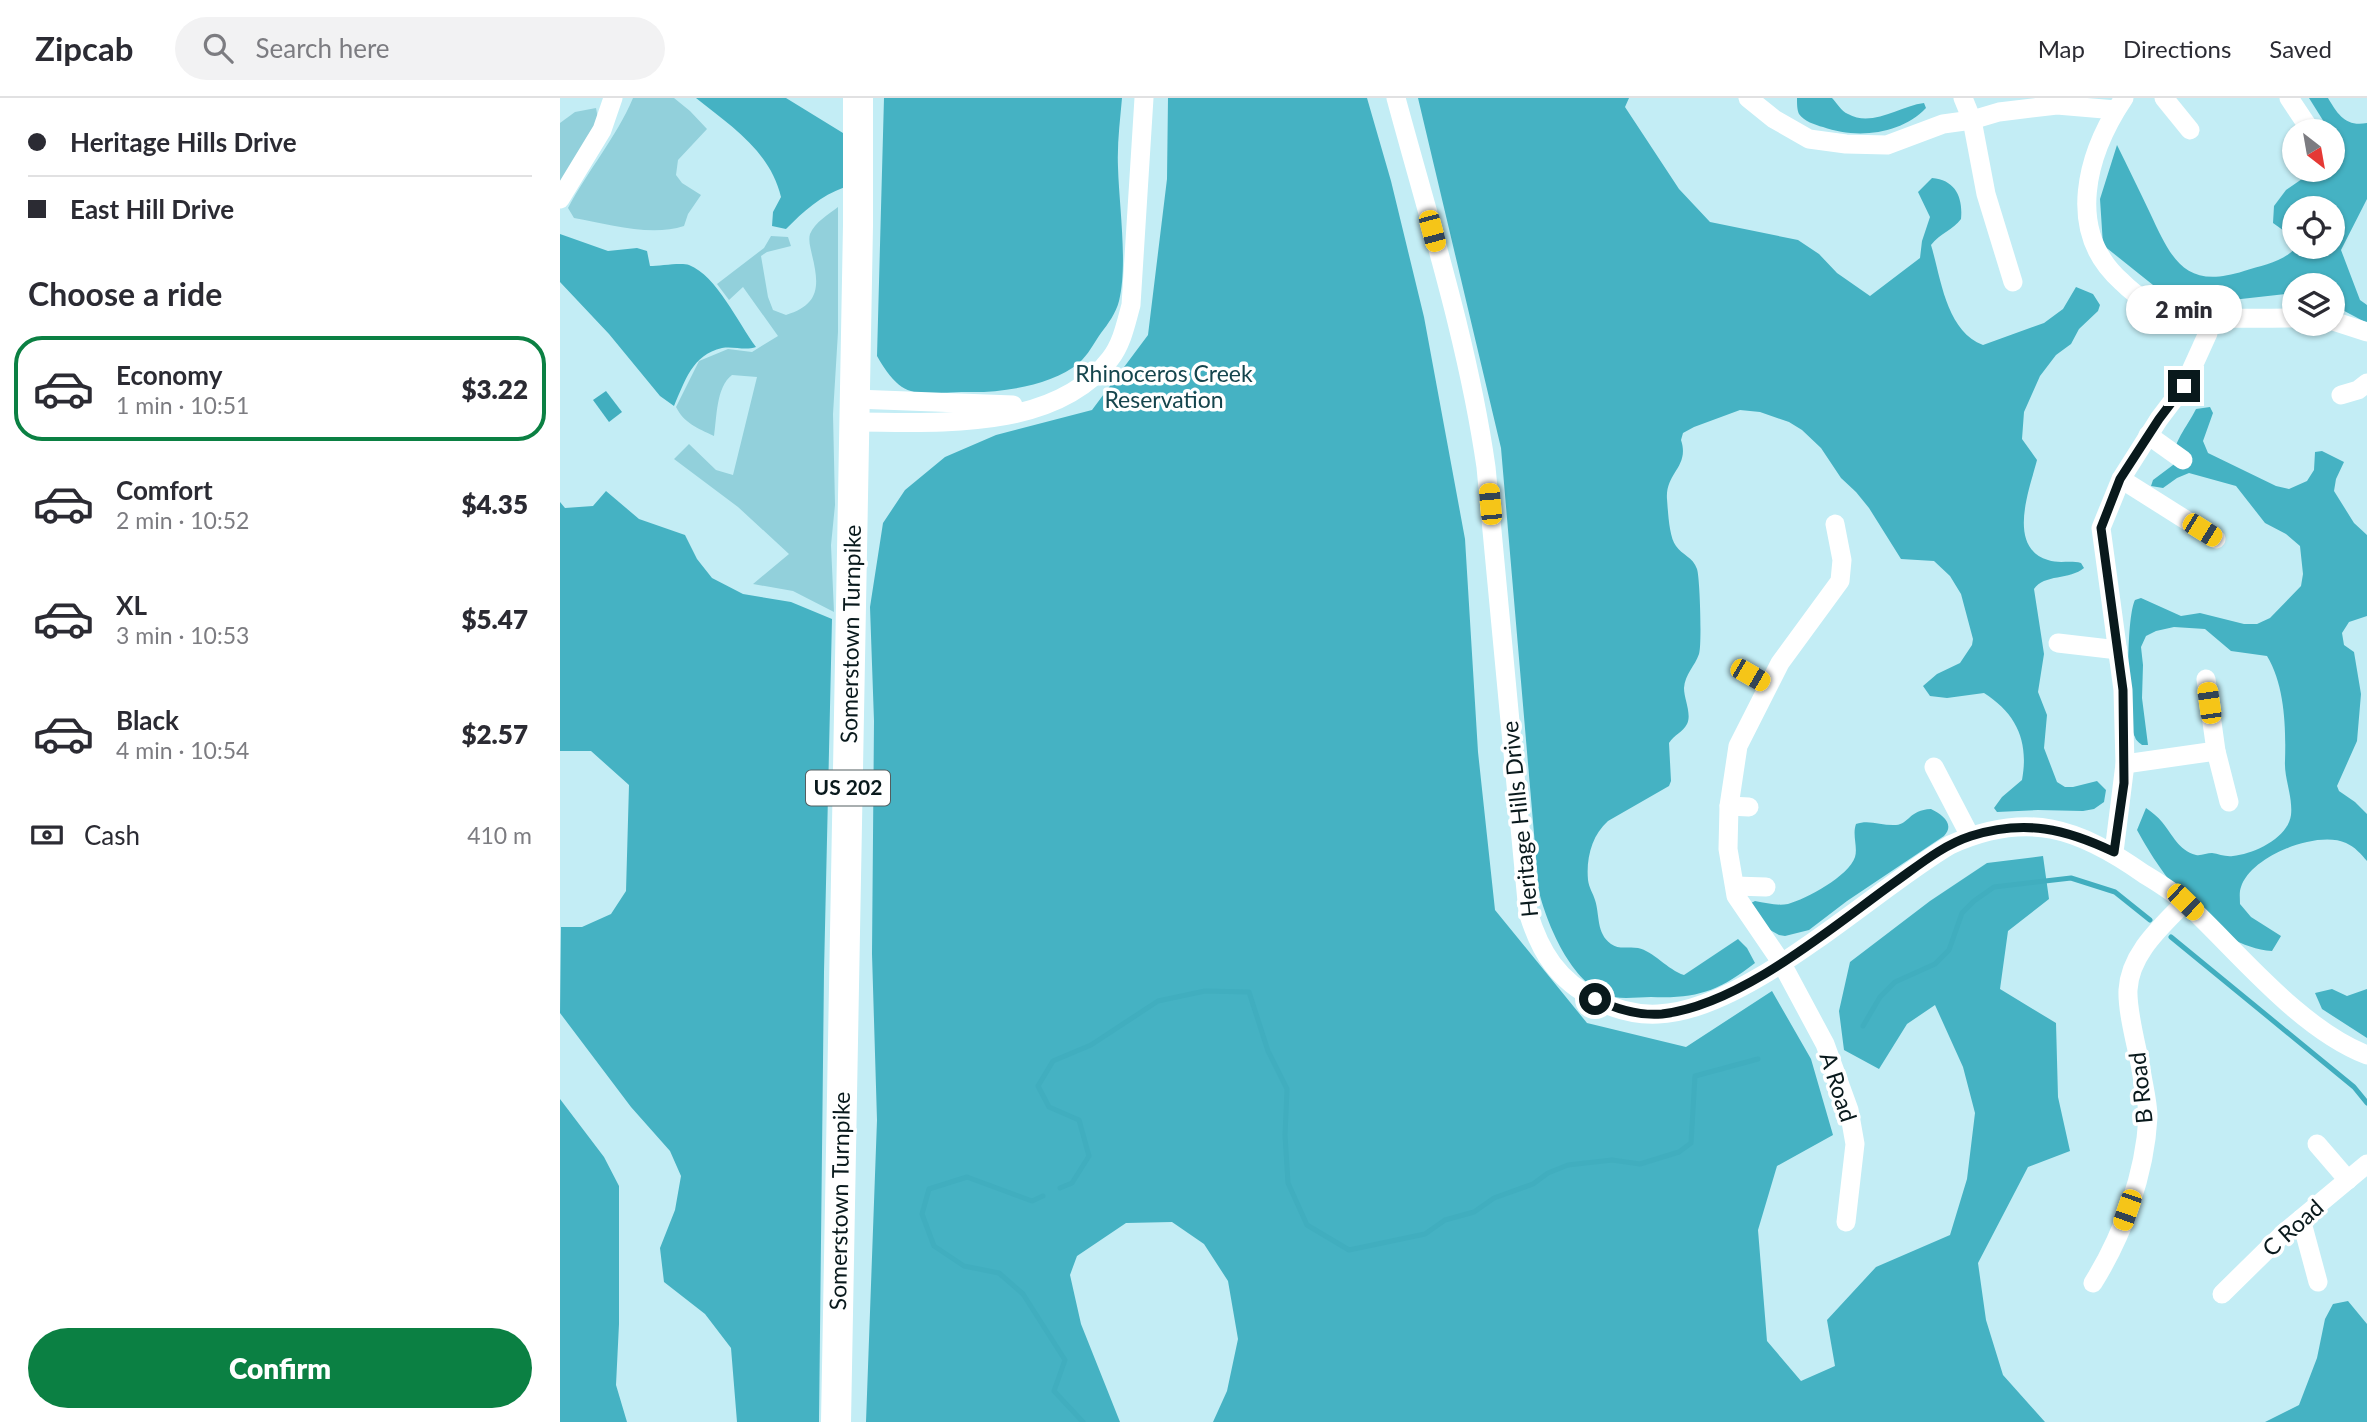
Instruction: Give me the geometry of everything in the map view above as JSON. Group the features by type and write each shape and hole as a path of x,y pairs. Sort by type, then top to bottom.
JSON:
{"main road":[{"name":"Somerstown Turnpike","path":"836,1422 855,410 858,98"}],"street":[{"path":"560,200 602,130 613,98"},
{"path":"855,410 1042,405 1070,394 1092,379 1112,358 1124,333 1131,305 1144,98"},
{"name":"Heritage Hills Drive","path":"1396,98 1460,337 1480,426 1488,480 1524,886 1536,938 1546,957 1562,977 1583,993 1608,1006 1633,1013 1660,1014 1687,1009 1714,1000 1782,962 1933,855 1970,836 2020,827 2044,827 2068,832 2114,852 2185,902 2309,1020 2336,1040 2367,1055"},
{"path":"1748,98 1774,119 1809,139 1846,144 1887,145 1943,124 1972,120 1999,112 2056,105 2120,104 2096,152 2087,190 2087,213 2096,247 2115,276 2151,304 2169,311 2210,317 2282,318"},
{"path":"1964,98 1972,120 1986,194 2013,282"},
{"path":"2164,98 2190,130"},
{"path":"2290,98 2303,119"},
{"path":"2114,852 2125,764 2123,690 2101,528 2120,479 2184,386 2208,333 2210,317"},
{"path":"2345,325 2367,332"},
{"path":"2341,395 2358,390 2367,383"},
{"path":"2148,435 2183,460"},
{"path":"2120,479 2216,539"},
{"name":"A Road","path":"1835,524 1845,583 1780,663 1738,746 1739,806 1728,849 1736,896 1782,962 1825,1044 1849,1110 1854,1143 1846,1222"},
{"path":"2058,643 2118,650"},
{"path":"1750,675 1767,685"},
{"path":"2206,679 2216,751 2229,802"},
{"path":"2125,764 2216,751"},
{"path":"1934,767 1970,836"},
{"path":"1735,886 1766,887"},
{"name":"B Road","path":"2093,1283 2106,1264 2134,1190 2148,1115 2128,989 2139,956 2148,941 2185,902"},
{"path":"2317,1144 2348,1180"},
{"name":"C Road","path":"2222,1294 2301,1219 2367,1164"},
{"path":"2301,1219 2318,1282"}],"shaded area":[{"path":"633,98 674,98 707,129 678,160 676,175 682,183 701,195 688,214 684,226 658,230 629,228 574,218 568,208"},
{"path":"596,108 598,119 560,186 560,123 575,112"},
{"path":"838,207 838,332 833,414 835,505 831,545 834,612 793,591 753,584 789,554 738,507 674,459 689,444 716,470 733,475 757,377 732,375 727,380 718,403 714,436 687,421 676,407 699,361 728,349 752,352 778,336 743,287 729,300 717,284 764,248 771,236 788,237 791,246 761,256 768,297 773,310 786,315 805,306 811,300 816,285 810,234 819,222"},
{"path":"606,391 622,412 609,422 593,400"}],"green space":[{"path":"696,98 786,98 843,133 845,187 813,205 786,229 772,226 773,212 781,197 768,166 747,141"},
{"path":"884,98 1122,98 1118,158 1122,286 1114,314 1088,353 1068,371 1025,387 980,392 925,393 905,388 887,371 877,356"},
{"name":"Rhinoceros Creek Reservation","path":"1168,98 1367,98 1391,181 1424,317 1465,539 1478,752 1495,910 1587,1023 1686,1047 1772,991 1811,1059 1833,1135 1777,1166 1758,1230 1767,1341 1801,1381 1835,1366 1827,1320 1876,1267 1950,1235 1967,1179 1975,1113 1963,1067 1935,1005 1907,1024 1879,1069 1844,1050 1839,1011 1850,962 1930,901 1987,863 2043,856 2049,899 2008,931 2000,989 2056,1023 2058,1097 2070,1151 2028,1167 1978,1263 1986,1320 2003,1375 2045,1422 1213,1422 1227,1391 1238,1339 1228,1281 1204,1244 1172,1222 1126,1223 1077,1256 1070,1275 1081,1324 1120,1422 866,1422 877,1120 872,954 874,721 870,607 883,523 905,490 945,457 996,435 1092,410 1148,335 1167,179"},
{"path":"1418,98 1629,98 1625,107 1679,189 1710,222 1798,240 1819,254 1837,273 1870,296 1920,258 1930,217 1918,192 1932,178 1947,182 1959,197 1961,219 1931,245 1953,316 1971,338 1983,345 2044,323 2063,309 2076,287 2093,294 2100,305 2098,311 2079,329 2071,344 2056,355 2040,376 2024,412 2022,439 2037,460 2024,516 2028,543 2035,553 2048,560 2081,563 2084,568 2044,581 2034,589 2044,654 2038,692 2047,715 2044,748 2057,782 2065,787 2073,787 2097,781 2106,790 2104,802 2094,809 2083,811 1997,812 1994,808 2002,797 2022,780 2024,753 2018,730 2005,710 1984,693 1947,698 1930,696 1923,686 1937,674 1960,663 1972,645 1973,639 1961,594 1950,576 1934,561 1901,559 1869,508 1841,478 1821,448 1802,430 1789,422 1760,412 1740,410 1683,433 1682,457 1667,490 1672,537 1678,549 1697,569 1700,626 1699,654 1686,678 1684,688 1688,720 1685,727 1669,743 1671,781 1669,786 1602,827 1591,848 1588,872 1603,935 1614,946 1644,950 1684,975 1738,939 1747,948 1755,963 1718,987 1695,995 1614,997 1600,992 1587,982 1565,955 1549,922 1539,892 1501,448"},
{"path":"1797,98 1832,98 1846,113 1866,119 1924,103 1926,108 1904,124 1891,129 1849,133 1804,119 1798,112"},
{"path":"2309,98 2328,98 2345,119 2322,119"},
{"path":"2345,119 2353,123 2367,123 2367,199 2345,242 2345,196 2282,196 2282,229 2273,223 2274,206 2286,190 2298,182 2345,182"},
{"path":"2117,145 2166,245 2183,267 2208,277 2224,276 2282,258 2344,259 2360,300 2367,305 2367,323 2345,311 2345,273 2282,273 2282,294 2223,301 2158,289 2103,245 2100,199"},
{"path":"560,234 608,251 637,248 647,251 650,266 689,265 718,289 756,347 722,348 703,356 691,370 674,406 660,396 609,334 560,282"},
{"path":"2210,407 2213,413 2203,441 2208,453 2276,486 2289,489 2307,481 2314,470 2315,452 2322,451 2344,462 2334,491 2354,523 2367,535 2367,616 2349,622 2342,633 2344,645 2354,652 2361,694 2357,741 2337,786 2339,791 2367,814 2367,861 2346,843 2319,840 2286,848 2258,865 2241,887 2240,904 2251,917 2281,936 2272,951 2250,947 2210,924 2192,907 2161,869 2137,830 2146,808 2160,820 2180,846 2190,853 2233,856 2260,848 2277,838 2289,823 2291,815 2285,767 2283,707 2278,680 2267,656 2231,651 2205,629 2174,627 2146,636 2141,647 2142,698 2148,745 2137,741 2132,727 2129,647 2135,600 2141,598 2181,616 2200,613 2244,624 2257,624 2270,618 2301,586 2303,574 2300,546 2286,534 2265,523 2236,486 2189,473 2163,488 2151,486 2153,480 2173,465 2177,442 2196,409"},
{"path":"606,491 639,519 685,535 697,559 712,578 743,594 791,602 832,619 824,972 819,1422 737,1422 731,1348 705,1314 664,1282 660,1248 675,1210 681,1176 670,1151 631,1107 560,1013 561,927 582,927 611,914 626,891 629,785 591,751 560,751 560,502 565,508 593,506"},
{"path":"1931,809 1948,824 1944,836 1809,930 1785,936 1761,925 1749,904 1755,901 1788,904 1816,892 1845,872 1855,857 1856,824 1866,822 1896,825 1918,812"},
{"path":"2332,989 2347,996 2367,989 2367,1038 2322,1009 2315,993"},
{"path":"560,1099 604,1157 619,1186 616,1385 627,1422 560,1422"},
{"path":"2348,1301 2367,1324 2367,1422 2265,1422 2299,1405 2317,1358 2325,1319 2333,1304"}],"waterway":[{"path":"1863,1026 1880,997 1895,982 1935,964 1949,950 1962,913 1994,887 2071,878 2115,892 2150,920"},
{"path":"2171,937 2354,1087 2367,1103"},
{"path":"1060,1188 1072,1183 1089,1156 1079,1120 1049,1107 1038,1086 1053,1061 1091,1045 1158,1001 1205,991 1249,992 1268,1051 1287,1089 1285,1135 1288,1183 1307,1225 1349,1250 1425,1234 1445,1220 1474,1212 1494,1198 1533,1184 1548,1173 1568,1165 1612,1160 1640,1164 1679,1152 1691,1143 1695,1076 1758,1059"},
{"path":"1043,1196 1032,1201 967,1177 929,1189 922,1214 934,1246 964,1266 999,1273 1023,1294 1065,1360 1054,1391 1083,1422"}],"route":[{"path":"1595,999 1633,1013 1660,1014 1714,1000 1782,962 1933,855 1970,836 2020,827 2044,827 2068,832 2114,852 2124,783 2123,690 2101,528 2120,479 2184,386"}]}
